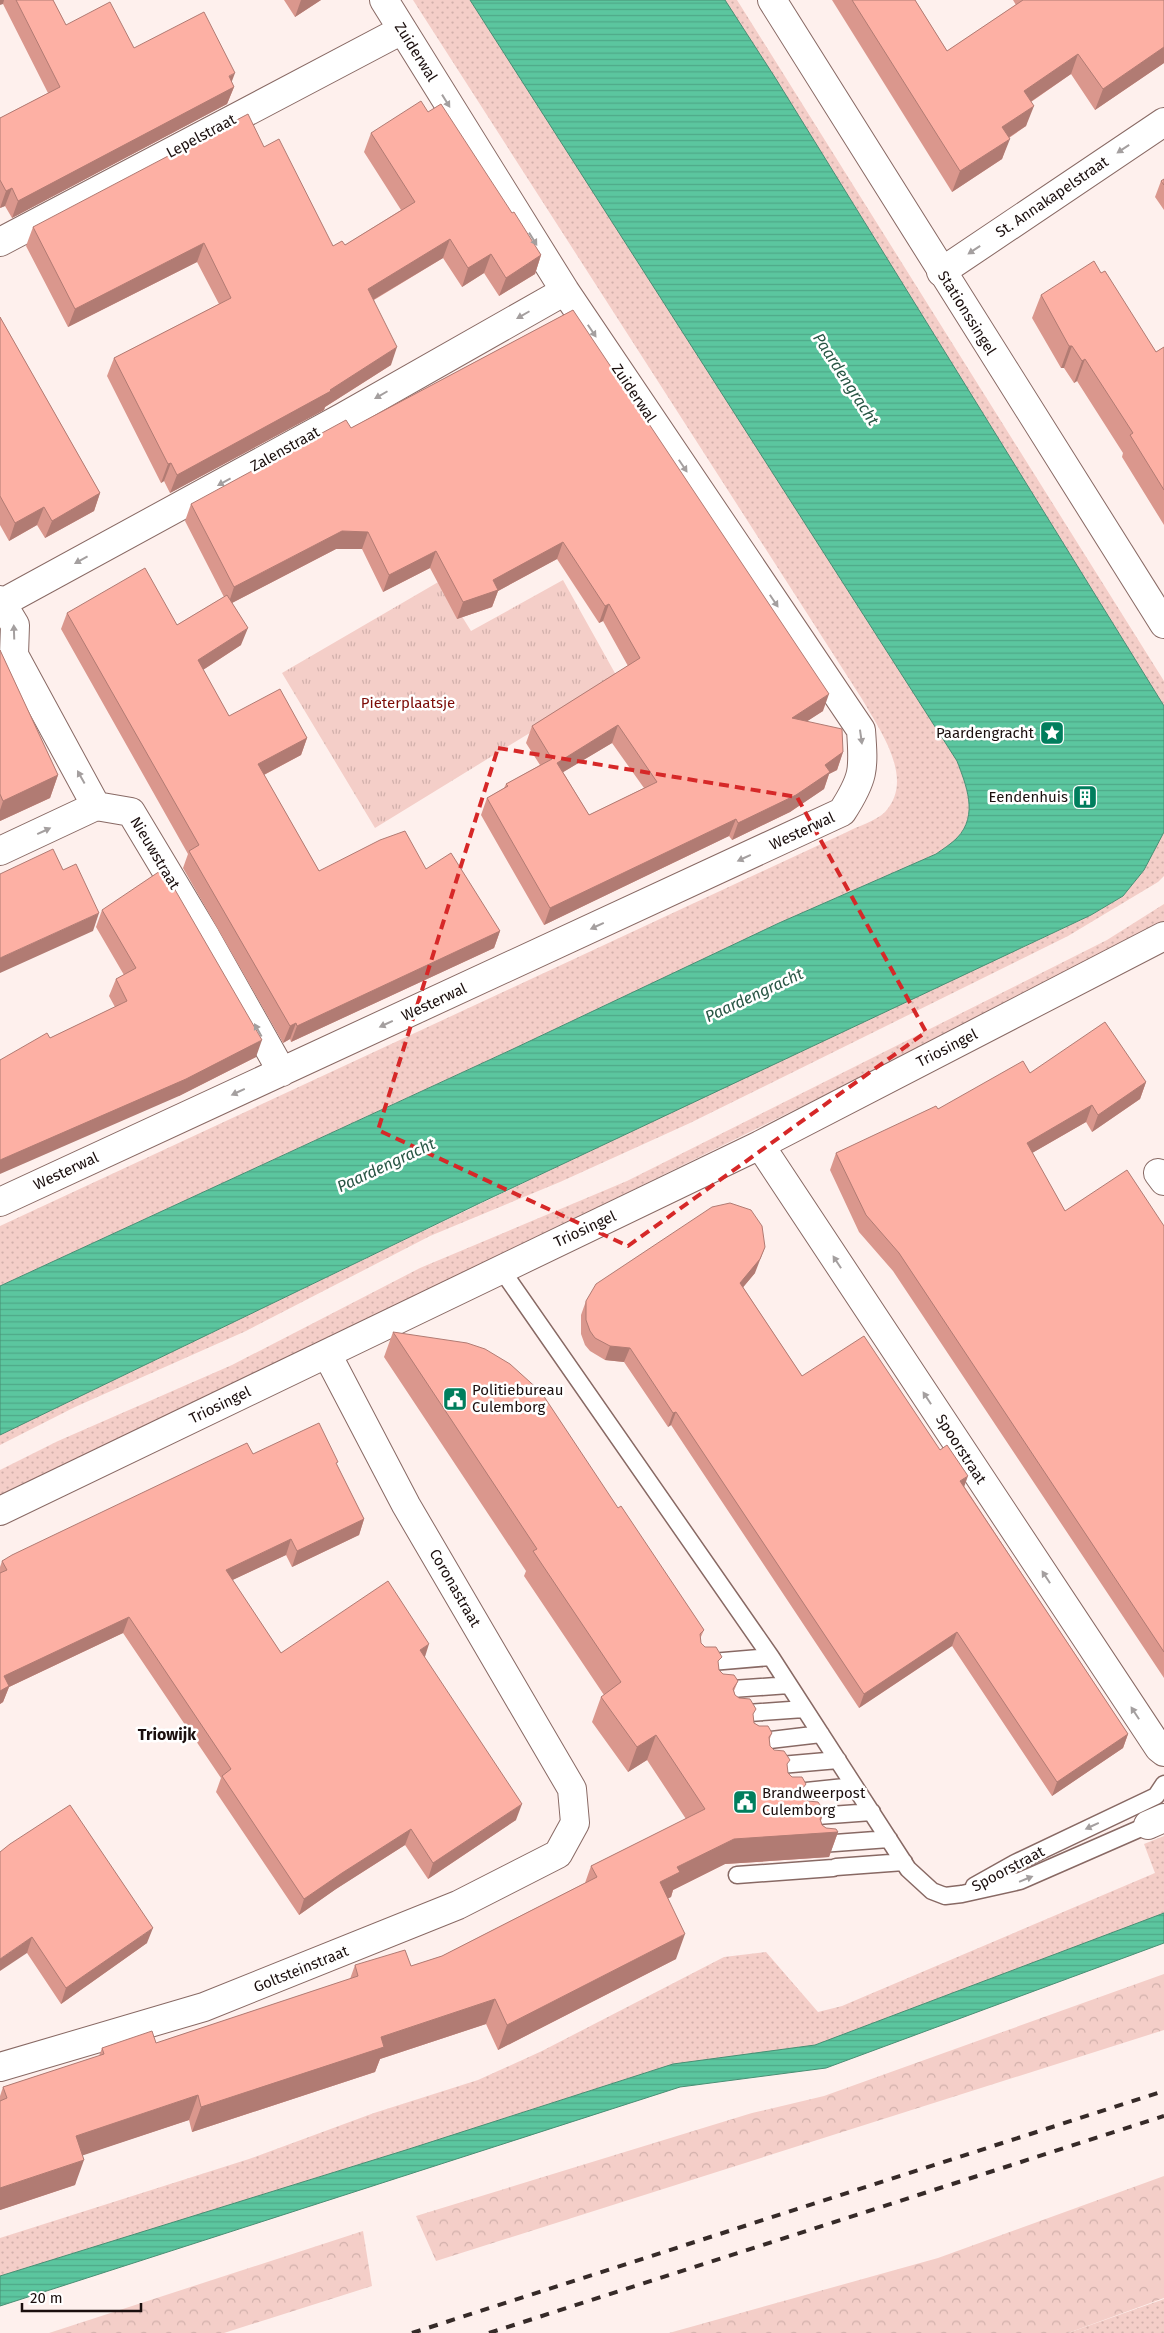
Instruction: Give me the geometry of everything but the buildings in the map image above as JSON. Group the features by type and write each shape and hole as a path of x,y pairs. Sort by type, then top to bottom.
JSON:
{"street":[{"name":"Zuiderwal","path":"384,0 565,291 861,730 864,764 857,789"},
{"name":"Stationssingel","path":"772,0 941,272 1164,624"},
{"name":"Lepelstraat","path":"5,239 402,30"},
{"name":"St. Annakapelstraat","path":"941,272 1164,122"},
{"name":"Zalenstraat","path":"1,601 334,422 565,291"},
{"path":"0,852 96,806 14,655 14,625 1,601"},
{"name":"Westerwal","path":"0,1202 842,812 857,789"},
{"name":"Nieuwstraat","path":"96,806 131,812 206,937 282,1072"},
{"name":"Triosingel","path":"0,1511 760,1145 1164,936"},
{"name":"Spoorstraat","path":"760,1145 1148,1731 1164,1752"},
{"name":"Coronastraat","path":"327,1354 406,1505 572,1789 575,1823"},
{"name":"Goltsteinstraat","path":"0,2067 204,2007 458,1905 558,1854 575,1823"}],"lane":[{"path":"501,1269 771,1658 904,1862 932,1891 945,1896 962,1894"},
{"path":"700,1663 771,1658"},
{"path":"718,1690 789,1685"},
{"path":"734,1714 804,1709"},
{"path":"753,1742 821,1734"},
{"path":"768,1766 838,1760"},
{"name":"Spoorstraat","path":"962,1894 1015,1863 1156,1796 1164,1784"},
{"path":"787,1793 854,1786"},
{"path":"803,1818 872,1812"},
{"name":"Spoorstraat","path":"962,1894 1020,1882 1156,1821"},
{"path":"820,1844 889,1839"},
{"path":"737,1875 904,1862"}],"highlighted area":[{"path":"498,748 797,797 926,1032 628,1246 378,1130"}],"green space":[{"path":"413,0 470,0 957,761 967,790 968,819 958,837 936,854 779,923 513,1049 0,1286 0,1226 872,821 885,812 894,799 897,785 892,754 862,699"},
{"path":"724,0 737,0 1164,681 1164,706 828,163"},
{"name":"Pieterplaatsje","path":"563,580 616,675 533,731 375,828 282,673 440,581 471,631"},
{"path":"1164,832 1164,876 1158,882 1068,936 690,1123 560,1182 430,1236 246,1331 75,1407 0,1445 0,1434 757,1071 1091,915 1123,896 1144,870"},
{"path":"1164,904 1164,927 491,1260 0,1496 0,1470 58,1441 232,1365 420,1268 627,1181 1107,940"},
{"path":"1164,1836 1164,1931 838,2038 0,2298 0,2238 249,2159 374,2113 478,2080 542,2051 724,1957 766,1952 818,2012 842,2006 1155,1873 1144,1844"},
{"path":"1164,1974 1164,2030 436,2261 416,2216 752,2113 824,2096"},
{"path":"1164,2176 1164,2298 1068,2333 669,2333 938,2258"},
{"path":"363,2231 372,2286 224,2333 49,2333"},
{"path":"1164,2299 1164,2333 1068,2333"}],"water":[{"name":"Paardengracht","path":"470,0 725,0 776,79 1164,706 1164,832 1144,870 1123,896 1091,915 480,1203 0,1435 0,1286 513,1049 779,923 936,854 957,838 968,820 969,800 957,761"},
{"path":"1164,1913 1164,1943 826,2068 680,2087 0,2306 0,2276 409,2149 673,2064 815,2045"}],"railway":[{"path":"412,2333 1164,2091"},
{"path":"489,2333 1164,2116"}],"place":[{"name":"Paardengracht","path":"1052,733"},
{"name":"Eendenhuis","path":"1085,797"},
{"name":"Politiebureau Culemborg","path":"455,1399"},
{"name":"Brandweerpost Culemborg","path":"745,1802"}],"district":[{"name":"Triowijk","path":"167,1734"}]}
